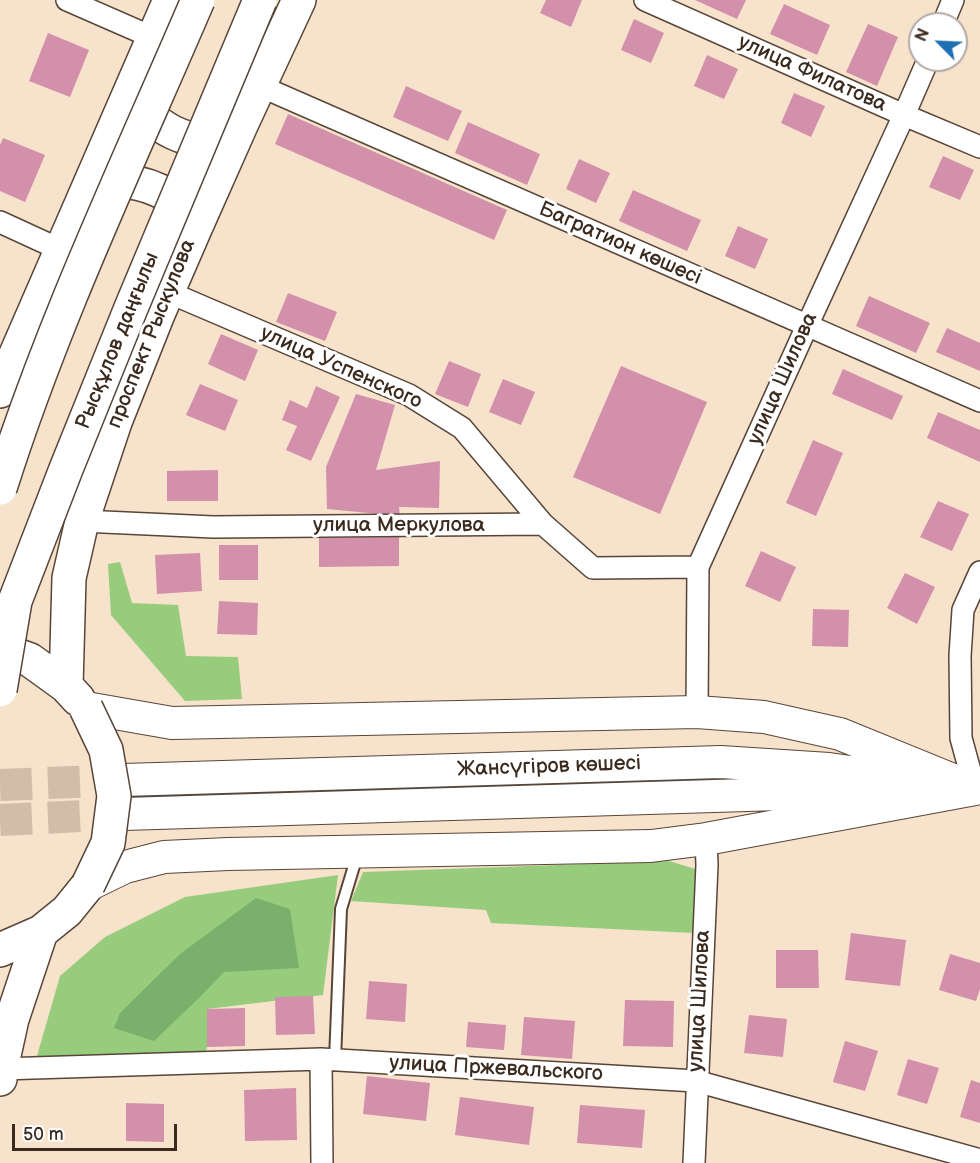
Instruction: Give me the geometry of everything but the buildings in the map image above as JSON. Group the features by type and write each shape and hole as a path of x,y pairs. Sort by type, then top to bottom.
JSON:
{"main road":[{"path":"0,391 170,0"},
{"path":"0,488 14,444 75,285 198,0"},
{"name":"Рысқұлов даңғылы","path":"0,690 15,601 131,308 260,0"},
{"name":"проспект Рыскулова","path":"76,697 69,578 82,521 115,422 168,292 299,0"},
{"path":"131,87 137,100 155,121 173,132 190,138 207,140 224,135 241,125"},
{"path":"87,189 110,181 150,186 169,196 187,213 194,231"},
{"path":"0,649 30,660 76,697 106,750 114,796 108,843 88,885 67,911 41,932 0,950"},
{"path":"76,697 172,723 697,712 764,717 840,734 977,790"},
{"name":"Жансүгіров көшесі","path":"123,780 721,762 829,769 977,790"},
{"path":"88,885 125,867 164,857 651,846 706,839 977,790"},
{"name":"Жансүгіров көшесі","path":"124,814 724,795 977,790"},
{"path":"0,1079 12,1019 41,932"}],"street":[{"path":"67,0 154,39"},
{"name":"улица Филатова","path":"645,0 980,147"},
{"name":"улица Шилова","path":"697,712 698,567 923,72"},
{"name":"Багратион көшесі","path":"260,86 980,401"},
{"path":"0,222 62,250"},
{"name":"улица Успенского","path":"168,292 409,395 462,428 543,524"},
{"name":"улица Меркулова","path":"82,521 213,527 543,524"},
{"path":"543,524 593,568 698,567"},
{"path":"977,790 961,738 960,656 963,610 980,572"},
{"name":"улица Шилова","path":"694,1163 707,865 706,839"},
{"path":"322,1163 328,1060"},
{"name":"улица Пржевальского","path":"1,1069 328,1060 696,1081 980,1160"}],"lane":[{"path":"328,1060 341,909 359,851"}],"green space":[{"path":"120,562 132,603 178,605 186,656 238,657 242,699 185,701 111,615 108,564"},
{"path":"669,861 702,871 693,933 491,923 486,910 351,901 363,872"},
{"path":"338,875 323,995 207,1009 205,1056 37,1056 60,976 105,937 185,897"},
{"path":"256,898 290,909 299,968 224,972 154,1041 114,1028 120,1013 180,954"}],"tunnel":[{"path":"0,785 123,780"},
{"path":"0,820 124,814"}]}
